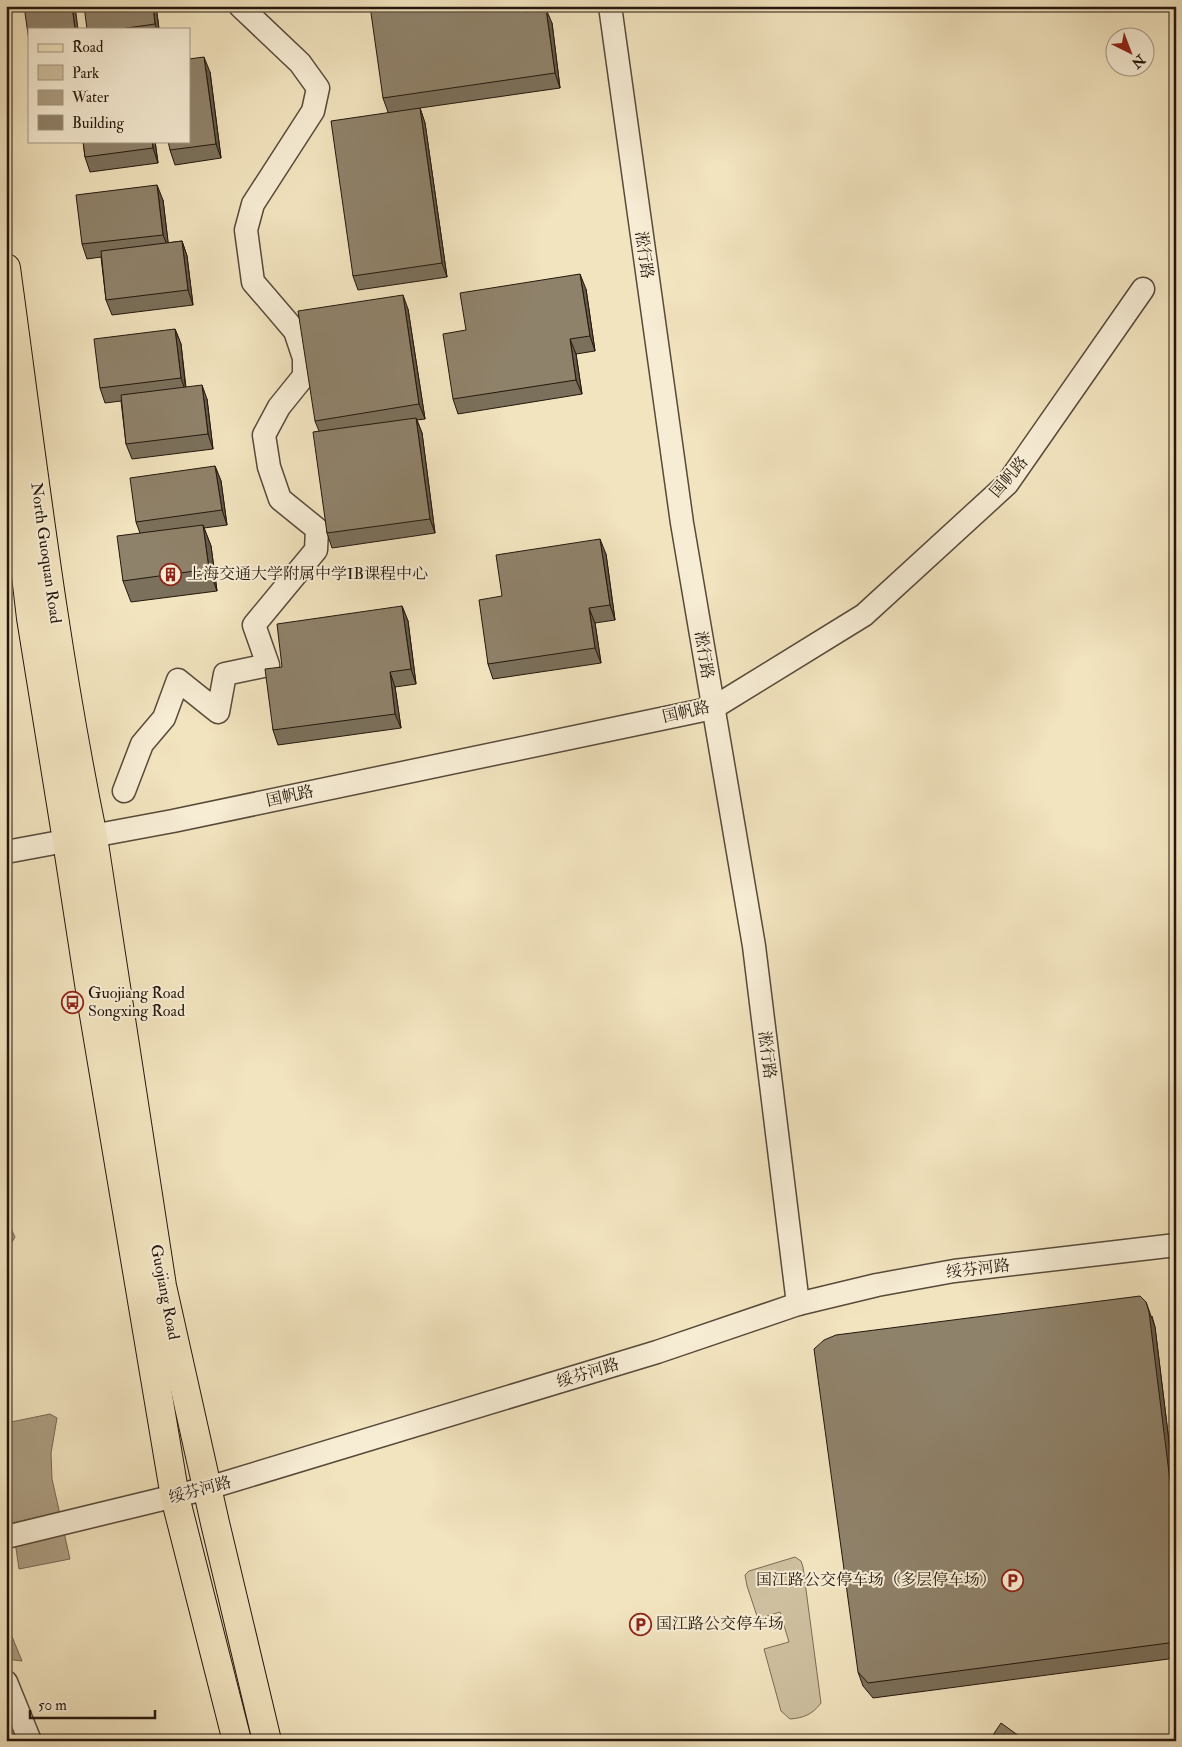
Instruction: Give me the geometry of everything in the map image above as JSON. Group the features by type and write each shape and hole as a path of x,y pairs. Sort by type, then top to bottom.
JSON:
{"main road":[{"name":"North Guoquan Road","path":"6,268 52,601 83,790 80,839"},
{"name":"North Guoquan Road","path":"6,405 31,618 80,839"},
{"name":"Guojiang Road","path":"80,839 162,1286 215,1523 267,1741"},
{"name":"Guojiang Road","path":"80,839 92,1003 175,1497 237,1741"}],"street":[{"path":"124,791 142,744 164,718 178,680 218,712 226,674 268,665 254,625 316,550 317,529 280,499 269,467 264,435 280,407 304,376 304,358 295,331 252,282 246,230 253,204 313,111 318,88 300,63 240,6"},
{"name":"淞行路","path":"610,6 682,523 754,946 798,1304"},
{"name":"国帆路","path":"6,852 80,839 713,708 864,615 1007,484 1143,289"},
{"name":"绥芬河路","path":"6,1537 208,1488 657,1352 798,1304 877,1284 954,1271 1176,1244"},
{"path":"211,1637 241,1629"},
{"path":"9,1690 30,1741"}],"green space":[{"path":"795,1557 801,1561 803,1567 821,1703 807,1715 790,1719 781,1711 764,1649 789,1642 780,1612 758,1619 745,1575 749,1571"}],"water":[{"path":"6,1218 15,1237 6,1253"},
{"path":"50,1414 57,1418 51,1453 52,1479 70,1559 19,1569 8,1493 6,1423"},
{"path":"6,1622 22,1661 6,1659"}],"building":[{"path":"24,6 72,6 75,28 28,28 28,34"},
{"path":"84,6 153,6 155,24 127,28 87,28"},
{"path":"370,6 524,6 525,12 546,9 555,73 383,98"},
{"path":"204,57 216,144 170,150 168,142 190,142 190,59"},
{"path":"420,108 442,263 353,276 331,121"},
{"path":"83,142 152,142 153,148 85,157"},
{"path":"157,185 163,235 82,244 76,195"},
{"path":"182,241 188,290 106,300 101,251"},
{"path":"580,274 590,336 570,339 576,380 453,399 443,334 466,330 460,293"},
{"path":"403,295 419,404 315,421 298,311"},
{"path":"175,329 181,378 100,388 94,339"},
{"path":"202,385 208,434 126,444 121,395"},
{"path":"416,418 430,519 327,533 313,432"},
{"path":"215,466 222,510 136,522 130,478"},
{"path":"203,525 209,569 123,581 117,536"},
{"path":"600,539 610,605 589,608 595,648 488,664 479,600 502,596 496,555"},
{"path":"402,606 411,669 390,672 395,714 273,730 265,669 282,667 277,624"},
{"name":"国江路公交停车场（多层停车场）","path":"1140,1296 1146,1302 1149,1312 1176,1529 1176,1642 868,1683 858,1672 814,1349 824,1340 836,1335"},
{"path":"1001,1723 1026,1741 989,1741"}],"place":[{"name":"上海交通大学附属中学IB课程中心","path":"171,574"},
{"name":"Guojiang Road Songxing Road","path":"72,1002"},
{"name":"国江路公交停车场（多层停车场）","path":"1012,1580"},
{"name":"国江路公交停车场","path":"640,1624"}]}
